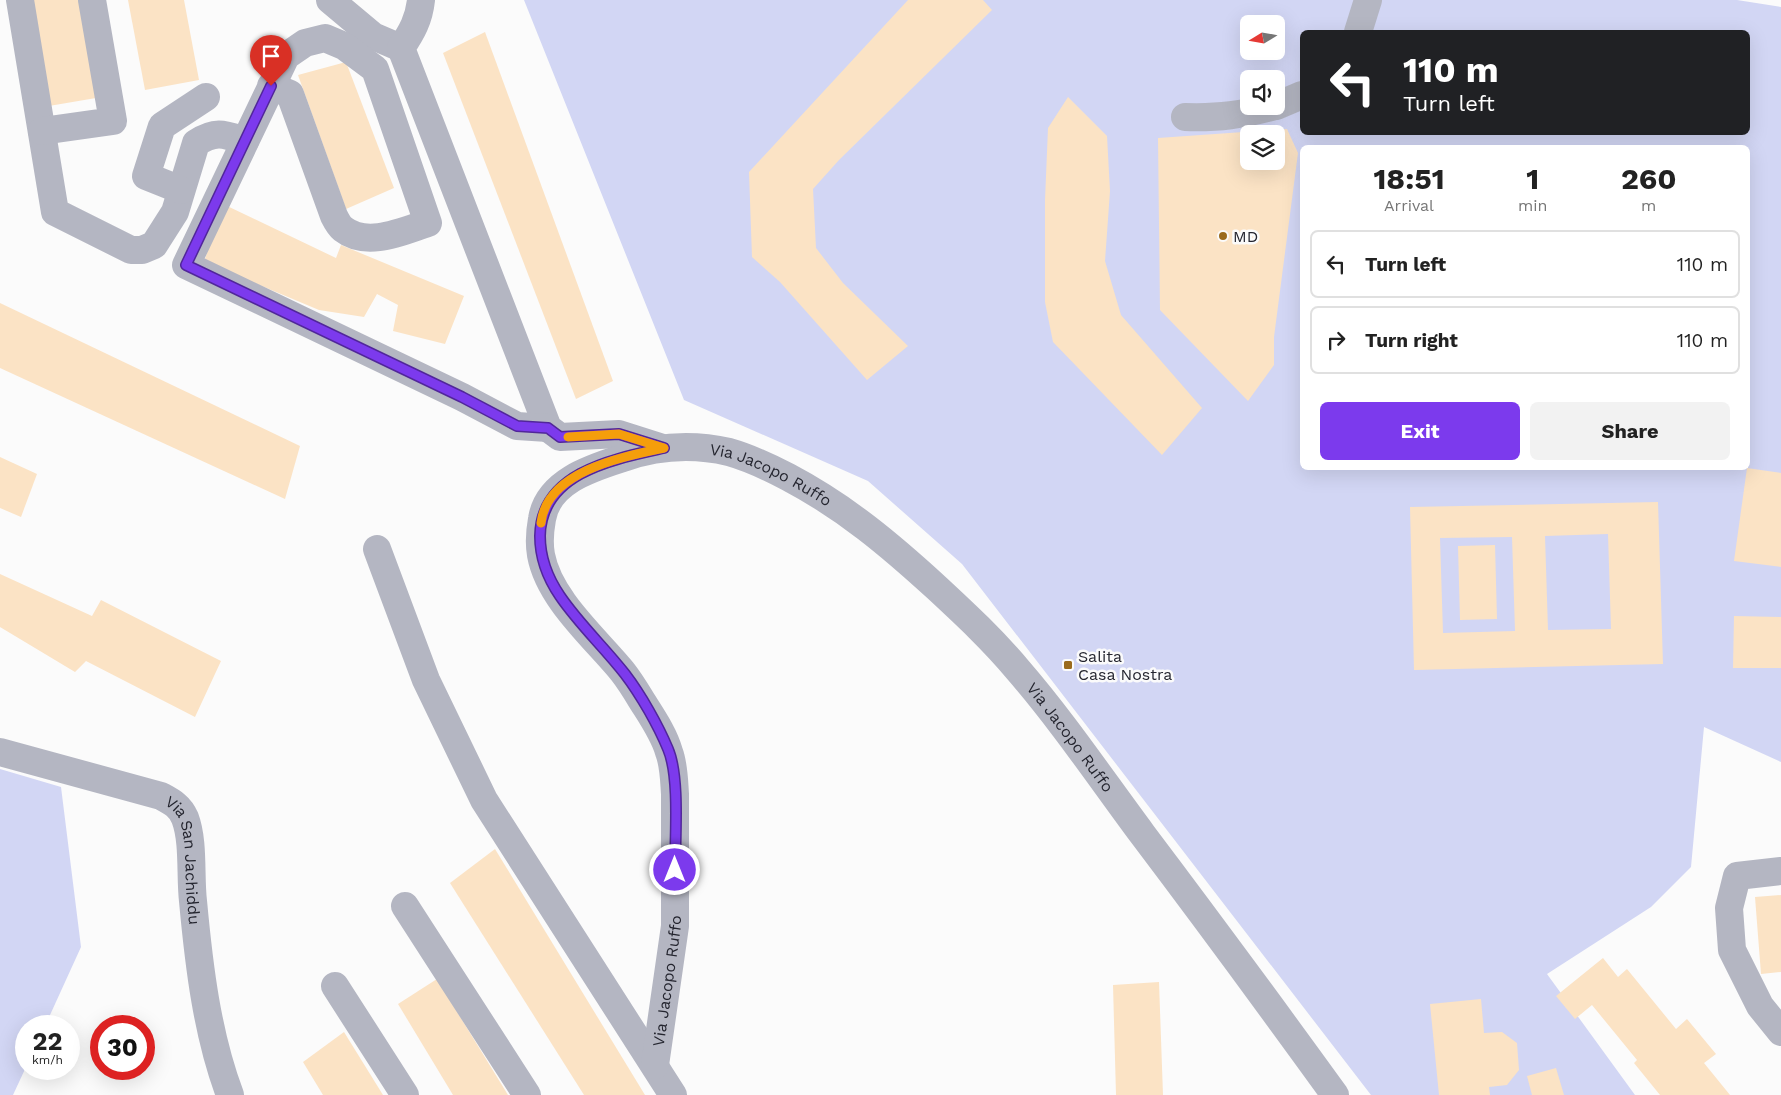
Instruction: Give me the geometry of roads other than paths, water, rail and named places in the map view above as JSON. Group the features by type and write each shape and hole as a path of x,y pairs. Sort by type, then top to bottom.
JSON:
{"street":[{"path":"20,0 55,212 130,250 142,250 154,245 175,212 196,142 206,136 220,133 245,141"},
{"path":"42,131 113,121 92,0"},
{"path":"330,0 373,36 401,48 548,428 560,437 619,434 664,448"},
{"path":"401,48 417,22 421,0"},
{"path":"1359,30 1368,0"},
{"path":"271,86 290,94 334,216 343,229 360,236 376,239 428,223 375,69 344,46 325,38 305,43 286,56 271,86 186,265 462,397 517,426 548,428"},
{"path":"1285,102 1300,96"},
{"path":"181,190 146,176 162,126 206,97"},
{"path":"1185,117 1215,118 1243,115"},
{"name":"Via Jacopo Ruffo","path":"655,1065 675,926 675,794 670,752 660,730 625,674 577,619 548,575 541,554 540,534 542,514 554,493 567,482 587,470 629,456 664,448 696,447 726,452 755,460 800,483 843,509 891,546 979,627 1018,670 1060,722 1335,1095"},
{"path":"377,549 426,680 484,800 673,1095"},
{"name":"Via San Jachiddu","path":"0,752 161,796 177,805 185,818 189,837 196,942 204,995 219,1061 230,1095"},
{"path":"1781,871 1737,876 1729,908 1732,950 1760,1006 1781,1032"},
{"path":"405,906 527,1095"},
{"path":"335,986 405,1095"}],"place":[{"name":"MD","path":"1223,236"},
{"name":"Salita Casa Nostra","path":"1068,665"}]}
